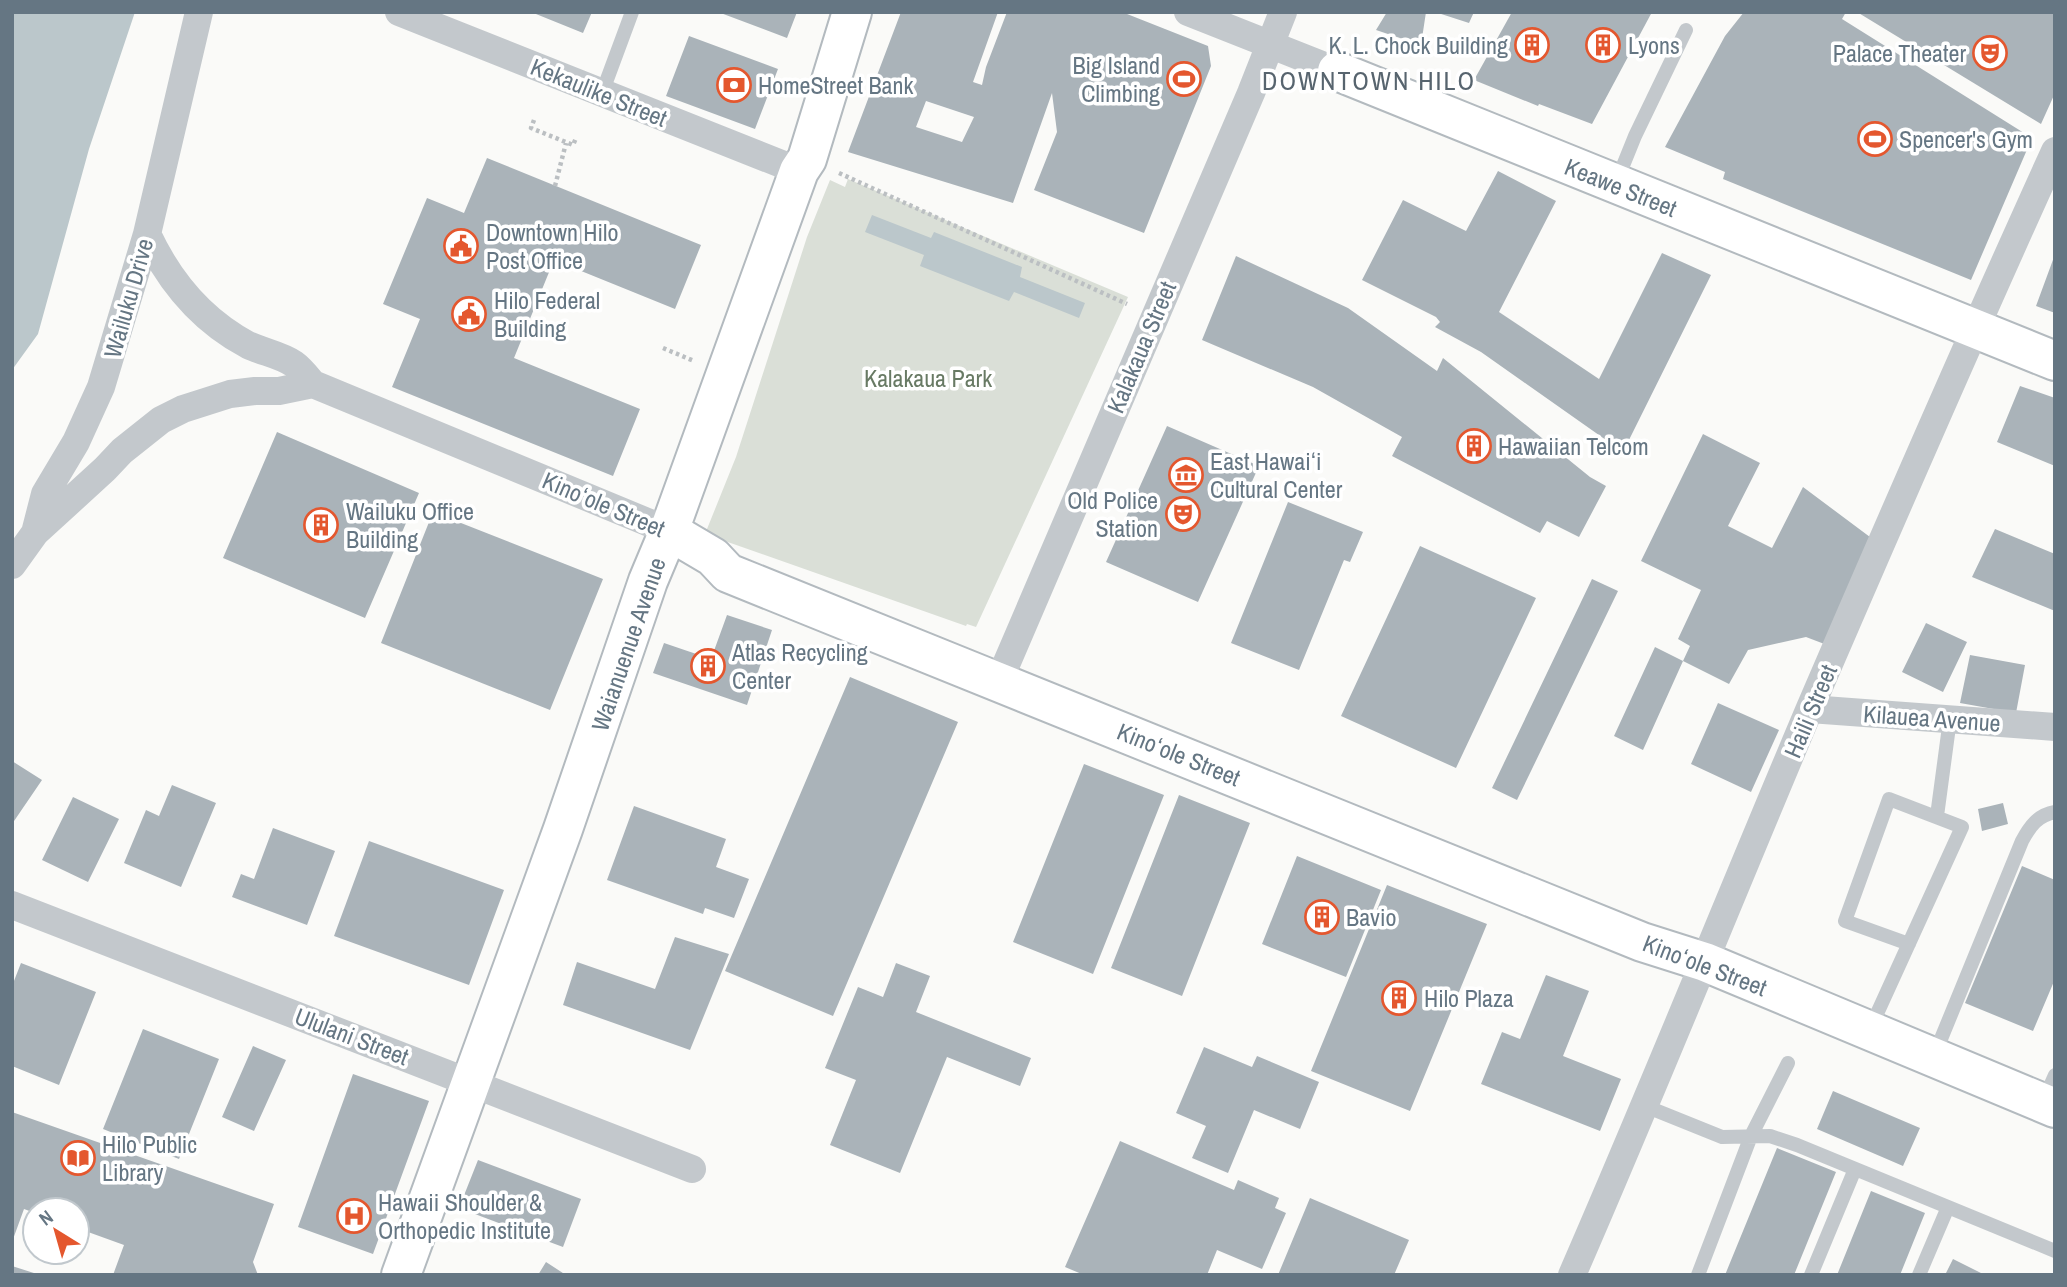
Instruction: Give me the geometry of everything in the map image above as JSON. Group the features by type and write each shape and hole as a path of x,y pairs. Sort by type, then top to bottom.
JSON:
{"street":[{"name":"Wailuku Drive","path":"12,565 35,533 45,494 76,442 102,387 147,234 199,12"},
{"name":"Kekaulike Street","path":"399,12 429,18 602,93 803,165"},
{"name":"Waianuenue Avenue","path":"401,1275 587,762 648,581 669,531 803,165 852,12"},
{"name":"Keawe Street","path":"1188,12 2055,361"},
{"name":"Kalakaua Street","path":"999,681 1283,12"},
{"name":"Haili Street","path":"1572,1275 1810,709 1974,328 2055,151"},
{"name":"Kinoʻole Street","path":"147,234 172,279 207,317 249,345 294,364 313,383 669,531 713,557 728,573 1629,937 1704,962 1933,1058 2050,1095"},
{"path":"35,533 140,434 183,408 230,394 279,391 313,383"},
{"name":"Kilauea Avenue","path":"1810,709 2055,727"},
{"name":"Ululani Street","path":"12,905 692,1169"}],"lane":[{"path":"602,93 632,12"},
{"path":"1616,184 1635,136 1686,30"},
{"path":"1937,816 1950,719"},
{"path":"1869,1031 1909,944 1962,827 1888,799 1845,921 1909,944"},
{"path":"1933,1058 2022,841 2035,821 2043,815 2055,812"},
{"path":"1698,1275 1751,1136 1788,1063"},
{"path":"1645,1106 1722,1138 1770,1136 2055,1251"},
{"path":"1811,1275 1855,1169"},
{"path":"1919,1275 1948,1207"}],"path":[{"path":"534,120 531,128 573,145 576,138"},
{"path":"555,186 566,143"},
{"path":"803,165 1138,309"}],"green space":[{"name":"Kalakaua Park","path":"848,179 1128,297 976,627 966,626 705,534 736,457 807,237 830,180 845,187"}],"shaded area":[{"path":"12,12 135,12 89,149 38,334 12,370"},
{"path":"872,215 931,238 934,232 1022,267 1020,277 1085,303 1079,318 1014,292 1009,301 920,266 924,255 865,232"}],"building":[{"path":"531,12 592,12 583,33"},
{"path":"718,12 797,12 787,38"},
{"path":"901,12 998,12 973,82 982,85 1007,12 1122,12 1208,46 1211,66 1144,233 1034,190 1057,132 1052,93 1013,203 848,152","holes":["926,101 974,117 962,142 916,127"]},
{"path":"1387,12 1426,12 1421,45 1376,30"},
{"path":"1435,12 1474,12 1469,23"},
{"path":"1512,12 1652,12 1592,124 1474,80"},
{"path":"1744,12 1846,12 1842,19 2032,138 1971,280 1723,179 1725,172 1665,147 1725,36"},
{"name":"Palace Theater","path":"1857,12 2052,12 2055,14 2055,93 2041,124"},
{"path":"689,36 778,69 755,129 666,96"},
{"name":"Hilo Federal Building","path":"487,158 701,245 675,309 554,260 514,358 640,409 613,476 392,387 420,319 383,304 427,198 464,213"},
{"path":"1498,171 1556,201 1499,312 1599,379 1662,253 1711,275 1623,452 1481,352 1435,327 1440,322 1436,317 1362,280 1403,200 1466,231"},
{"path":"1236,256 1348,308 1437,371 1443,358 1590,477 1606,486 1579,537 1547,521 1540,533 1392,456 1402,437 1313,387 1202,340"},
{"path":"2055,257 2055,313 2036,306"},
{"path":"2020,386 2055,398 2055,466 1997,442"},
{"name":"Old Police Station","path":"1167,426 1259,466 1198,602 1106,562"},
{"name":"Wailuku Office Building","path":"277,432 419,493 365,618 223,558"},
{"path":"1703,434 1760,463 1728,526 1772,548 1803,487 1874,540 1827,645 1806,637 1748,650 1729,684 1683,661 1690,646 1678,639 1701,590 1641,561"},
{"path":"1288,502 1363,532 1350,562 1344,560 1299,670 1231,643"},
{"path":"433,512 603,579 550,710 381,643"},
{"path":"1995,529 2055,554 2055,611 1972,577"},
{"path":"1420,546 1536,598 1456,768 1341,716"},
{"path":"1592,579 1618,591 1517,800 1492,788"},
{"name":"Atlas Recycling Center","path":"727,615 772,630 747,705 653,673 664,643 711,659"},
{"path":"1926,623 1967,642 1943,692 1902,672"},
{"path":"1655,647 1683,661 1643,750 1614,736"},
{"path":"1970,655 2025,665 2016,713 1960,703"},
{"path":"850,677 958,722 833,1016 725,971"},
{"path":"1718,703 1779,730 1751,792 1691,764"},
{"path":"12,761 42,780 12,824"},
{"path":"1084,764 1164,795 1093,974 1013,942"},
{"path":"172,785 216,803 181,887 124,863 146,810 159,816"},
{"path":"1179,795 1250,823 1182,996 1111,968"},
{"path":"73,797 119,819 88,882 42,860"},
{"path":"2003,803 2008,824 1982,831 1978,809"},
{"path":"634,806 726,839 716,867 749,879 734,918 705,908 703,914 607,880"},
{"path":"273,828 335,851 307,925 232,897 241,874 254,879"},
{"path":"369,841 504,890 469,985 334,936"},
{"name":"Bavio","path":"1297,856 1381,890 1346,977 1262,944"},
{"path":"2022,866 2055,880 2055,979 2033,1031 1965,1003"},
{"name":"Hilo Plaza","path":"1387,885 1487,924 1410,1111 1311,1071"},
{"path":"675,937 729,954 690,1050 563,1005 577,962 655,989"},
{"path":"21,963 96,992 59,1085 12,1066 12,986"},
{"path":"896,963 930,976 916,1012 1031,1058 1020,1086 947,1057 900,1173 830,1145 856,1080 825,1068 858,987 883,997"},
{"path":"1546,975 1589,991 1563,1056 1621,1079 1600,1131 1481,1084 1502,1032 1520,1039"},
{"path":"143,1029 219,1059 179,1159 103,1129"},
{"path":"253,1046 286,1060 254,1131 222,1117"},
{"path":"1204,1047 1252,1067 1257,1056 1319,1082 1300,1129 1254,1110 1228,1173 1192,1158 1206,1126 1176,1113"},
{"path":"353,1074 429,1101 373,1254 298,1227"},
{"path":"1833,1091 1920,1128 1903,1166 1817,1129"},
{"name":"Hilo Public Library","path":"12,1112 274,1204 253,1262 258,1275 113,1275 124,1245 91,1233 91,1196 21,1196 21,1217 12,1242"},
{"path":"1120,1141 1234,1190 1238,1180 1279,1198 1275,1208 1286,1213 1262,1269 1217,1250 1207,1275 1084,1275 1065,1267"},
{"path":"1777,1148 1836,1172 1794,1275 1725,1275"},
{"path":"478,1160 581,1199 563,1247 459,1208"},
{"path":"1871,1191 1925,1213 1900,1275 1837,1275"},
{"path":"1310,1198 1409,1240 1394,1275 1278,1275"},
{"path":"1953,1259 1985,1275 1945,1275"},
{"path":"546,1262 566,1275 538,1275"},
{"path":"12,1266 37,1274 37,1275 12,1275"}],"place":[{"name":"K. L. Chock Building","path":"1532,45"},
{"name":"Lyons","path":"1603,45"},
{"name":"Palace Theater","path":"1990,53"},
{"name":"Big Island Climbing","path":"1184,79"},
{"name":"HomeStreet Bank","path":"734,85"},
{"name":"Spencer's Gym","path":"1875,139"},
{"name":"Downtown Hilo Post Office","path":"461,246"},
{"name":"Hilo Federal Building","path":"469,314"},
{"name":"Hawaiian Telcom","path":"1474,446"},
{"name":"East Hawaiʻi Cultural Center","path":"1186,475"},
{"name":"Old Police Station","path":"1183,514"},
{"name":"Wailuku Office Building","path":"321,525"},
{"name":"Atlas Recycling Center","path":"708,666"},
{"name":"Bavio","path":"1322,917"},
{"name":"Hilo Plaza","path":"1399,998"},
{"name":"Hilo Public Library","path":"78,1158"},
{"name":"Hawaii Shoulder & Orthopedic Institute","path":"354,1216"}],"district":[{"name":"DOWNTOWN HILO","path":"1369,80"}]}
